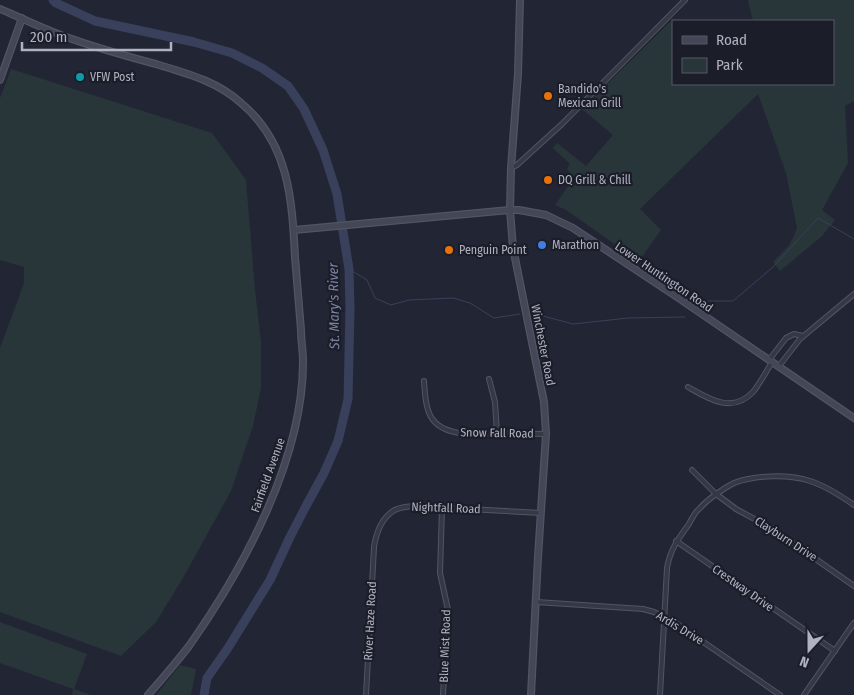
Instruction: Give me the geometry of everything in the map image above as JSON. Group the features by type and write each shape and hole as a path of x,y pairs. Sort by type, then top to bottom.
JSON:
{"main road":[{"name":"Winchester Road","path":"520,0 518,74 511,168 510,210 512,248 544,402 546,434 531,695"},
{"name":"Fairfield Avenue","path":"0,9 70,38 219,86 234,96 262,125 277,149 286,173 294,230 303,362 300,397 288,457 263,517 230,580 187,648 148,695"},
{"path":"0,80 22,18"},
{"name":"Lower Huntington Road","path":"294,230 510,210 546,215 573,228 854,418"}],"street":[{"path":"511,168 517,165 562,124 685,0"},
{"path":"779,366 803,336 854,294"},
{"path":"688,388 717,402 735,403 742,400 753,391 786,338 794,334 803,336"},
{"path":"489,379 495,402 497,433"},
{"name":"Snow Fall Road","path":"424,381 427,410 431,419 436,425 449,432 459,434 546,434"},
{"name":"Clayburn Drive","path":"692,470 716,494 736,509 773,529 854,586"},
{"path":"660,695 669,555 676,541 700,508 716,494 744,480 782,476 811,481 843,497 854,505"},
{"name":"Nightfall Road","path":"374,547 378,531 385,519 392,511 402,507 541,513"},
{"name":"Blue Mist Road","path":"442,508 440,573 448,610 443,695"},
{"name":"Crestway Drive","path":"676,541 835,651"},
{"name":"River Haze Road","path":"366,695 374,547"},
{"name":"Ardis Drive","path":"536,602 643,609 654,612 672,621 780,695"},
{"path":"804,695 854,623"}],"green space":[{"path":"748,0 854,0 854,101 845,106 848,163 822,210 835,220 822,236 780,271 773,262 790,244 797,228 786,173 758,94 640,209 661,230 639,261 566,210 555,205 574,178 567,169 570,164 553,148 557,143 586,166 613,135 582,109 670,22 672,23 672,85 834,85 834,20 753,20"},
{"path":"11,69 212,133 246,180 261,342 261,388 253,426 231,491 183,578 156,622 121,656 0,612 0,348 24,283 24,267 0,260 0,98"},
{"path":"0,622 87,654 74,689 91,695 72,695 73,689 0,663"},
{"path":"180,665 196,669 191,695 156,695"}],"waterway":[{"name":"St. Mary's River","path":"53,0 95,21 194,42 232,53 262,68 288,86 304,109 323,150 337,194 349,269 350,309 348,399 338,441 270,580 207,678 204,695"},
{"path":"698,301 733,301 773,267 818,218 854,239"},
{"path":"349,269 367,280 375,298 391,305 409,300 453,298 470,303 494,318 520,314"},
{"path":"532,313 573,324 628,318 685,317"}],"place":[{"name":"VFW Post","path":"80,77"},
{"name":"Bandido's Mexican Grill","path":"548,96"},
{"name":"DQ Grill & Chill","path":"548,180"},
{"name":"Marathon","path":"542,245"},
{"name":"Penguin Point","path":"449,250"}]}
